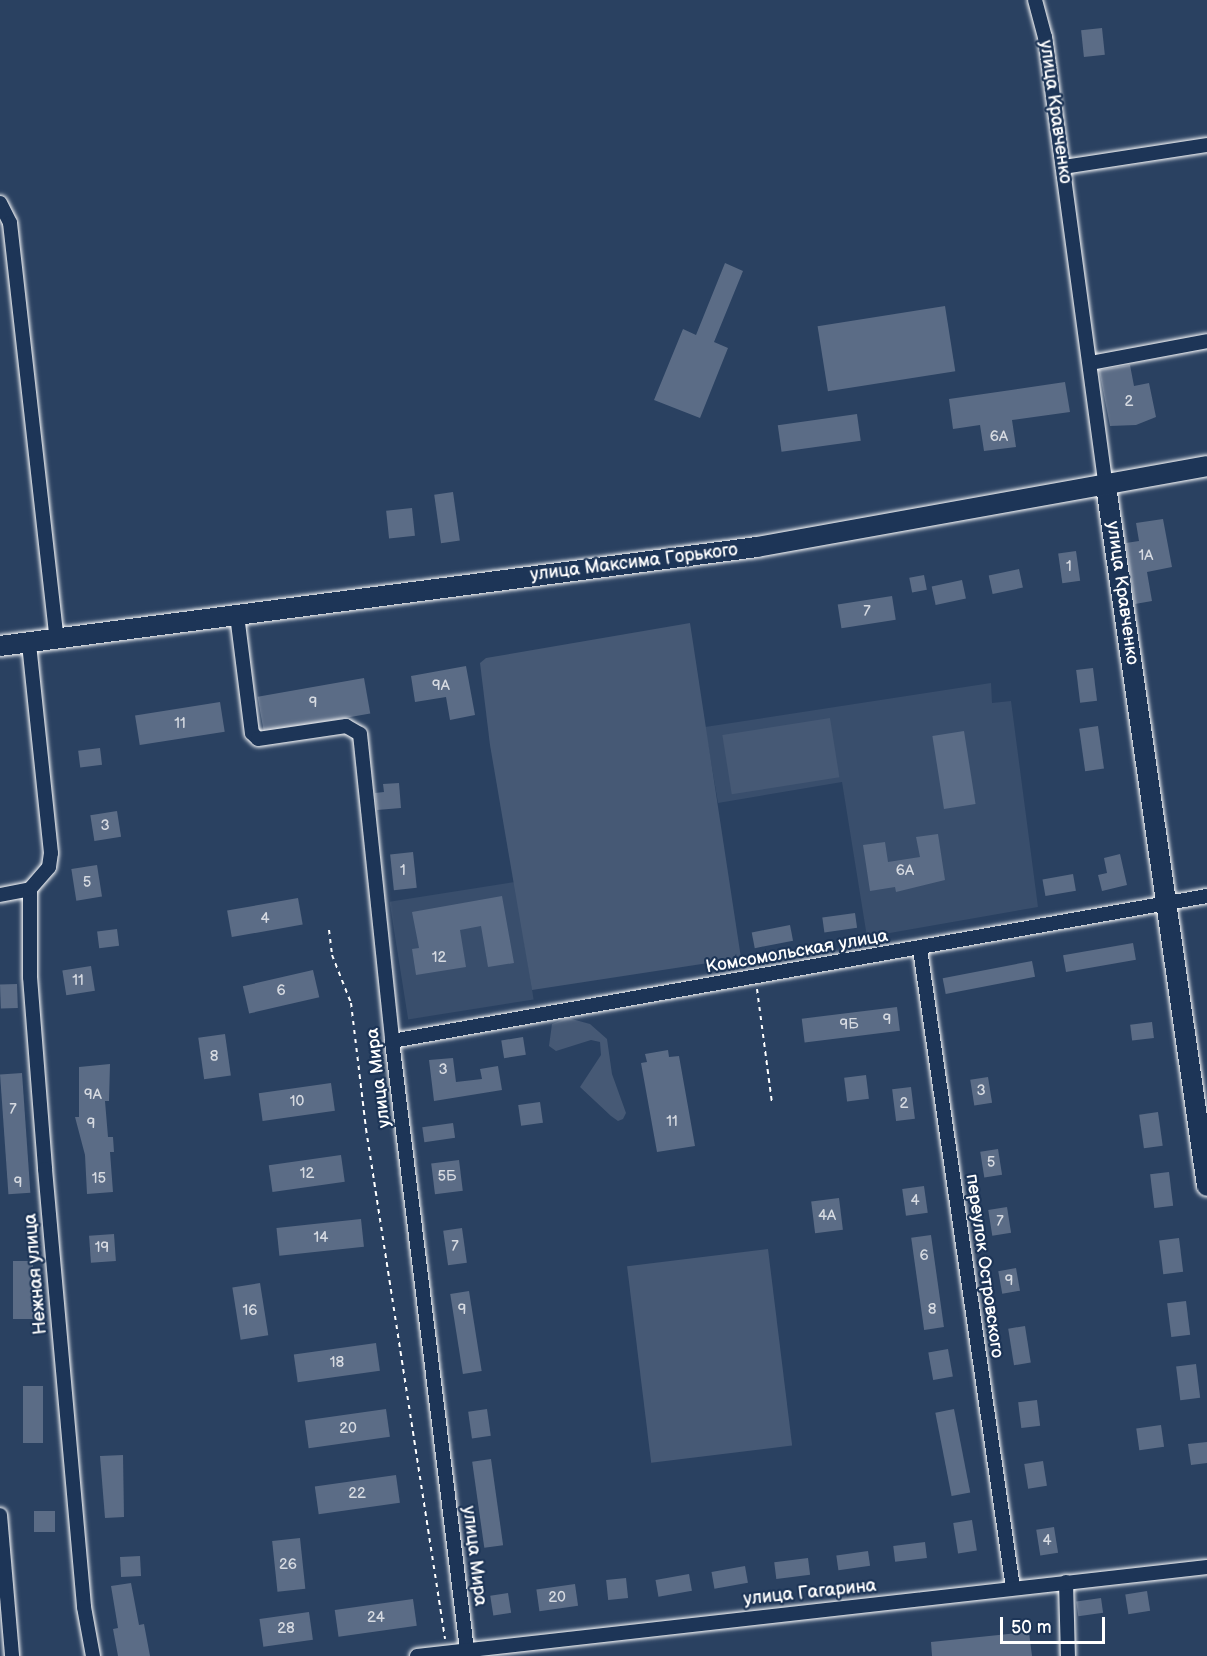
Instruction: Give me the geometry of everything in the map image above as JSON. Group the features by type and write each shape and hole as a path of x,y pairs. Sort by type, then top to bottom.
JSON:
{"main road":[{"name":"улица Максима Горького","path":"0,646 757,547 1207,466"},
{"name":"улица Кравченко","path":"1106,486 1166,902 1202,1119 1207,1186"}],"street":[{"name":"улица Кравченко","path":"1039,3 1106,486"},
{"path":"1063,167 1207,145"},
{"path":"0,203 10,223 57,639"},
{"path":"1089,363 1207,341"},
{"name":"улица Мира","path":"237,615 252,732 258,739 346,726 360,734 393,1041 468,1650"},
{"path":"0,895 30,889 49,867 52,840 28,643"},
{"name":"Нежная улица","path":"30,889 30,977 48,1203 84,1607 93,1656"},
{"name":"Комсомольская улица","path":"393,1041 920,949 1207,896"},
{"name":"переулок Островского","path":"920,949 1013,1588"},
{"path":"0,1515 12,1656"},
{"name":"улица Гагарина","path":"417,1656 1207,1567"},
{"path":"1066,1582 1068,1656"}],"path":[{"path":"329,930 332,956 351,1003 366,1129 447,1652"},
{"path":"756,978 772,1103"}],"shaded area":[{"path":"690,623 741,958 532,990 490,745 480,663 486,658"},
{"path":"991,683 992,703 1011,701 1038,907 867,937 842,782 718,803 705,727"},
{"path":"830,718 839,777 732,794 722,735"},
{"path":"515,882 534,1000 408,1019 390,902"},
{"path":"568,1018 590,1024 607,1039 612,1074 626,1113 623,1119 618,1121 611,1116 580,1087 601,1055 600,1042 591,1040 556,1051 549,1046 552,1024"},
{"path":"768,1249 792,1446 651,1463 627,1266"}],"building":[{"path":"1102,28 1105,55 1084,57 1081,30"},
{"path":"725,263 743,271 714,342 728,348 700,418 654,400 683,329 696,335"},
{"path":"945,306 955,371 828,391 818,326"},
{"path":"1130,365 1134,386 1149,383 1156,417 1136,425 1110,426 1099,370"},
{"path":"1065,382 1070,412 1012,420 1016,447 984,451 980,425 953,429 949,399"},
{"path":"857,414 861,441 782,452 778,425"},
{"path":"453,492 460,541 441,543 434,495"},
{"path":"412,508 415,536 389,539 386,511"},
{"path":"1163,519 1172,567 1147,572 1152,601 1135,604 1126,543 1139,541 1136,523"},
{"path":"1076,551 1080,581 1062,583 1058,554"},
{"path":"1019,569 1023,588 993,594 989,575"},
{"path":"924,575 927,590 912,593 909,578"},
{"path":"962,580 966,599 936,605 932,586"},
{"path":"892,596 896,620 841,628 838,605"},
{"path":"466,666 475,715 450,720 446,697 415,702 411,676"},
{"path":"1093,668 1097,701 1080,703 1076,670"},
{"path":"364,678 370,713 264,732 258,697"},
{"path":"220,702 225,732 140,745 135,715"},
{"path":"1098,726 1104,769 1085,771 1079,729"},
{"path":"964,731 976,804 944,809 932,736"},
{"path":"100,748 102,765 80,768 78,751"},
{"path":"399,783 401,808 377,810 375,793 384,792 383,784"},
{"path":"117,811 121,837 94,841 90,815"},
{"path":"938,834 945,880 896,892 895,887 870,891 863,845 885,842 888,862 920,857 916,837"},
{"path":"413,852 417,888 394,890 390,854"},
{"path":"1120,854 1127,885 1102,891 1098,875 1107,873 1104,858"},
{"path":"97,865 102,897 76,901 71,869"},
{"path":"1073,874 1076,891 1045,896 1042,879"},
{"path":"502,896 514,963 488,967 481,926 460,930 466,967 416,975 412,949 419,948 412,912"},
{"path":"298,898 303,925 232,937 227,911"},
{"path":"855,913 857,928 824,932 822,918"},
{"path":"790,925 793,941 755,948 752,932"},
{"path":"117,929 119,946 99,948 97,931"},
{"path":"1133,943 1136,960 1066,972 1063,955"},
{"path":"1032,961 1035,977 946,994 943,978"},
{"path":"91,966 95,991 66,995 62,971"},
{"path":"313,970 319,997 249,1013 243,986"},
{"path":"17,984 18,1008 1,1009 0,985"},
{"path":"897,1007 900,1031 805,1043 802,1019"},
{"path":"1152,1022 1154,1038 1132,1041 1130,1025"},
{"path":"225,1034 231,1076 204,1079 198,1038"},
{"path":"523,1037 526,1055 504,1058 501,1040"},
{"path":"668,1050 669,1057 679,1056 695,1146 657,1152 641,1063 647,1062 645,1054"},
{"path":"453,1058 456,1082 482,1079 480,1069 498,1066 502,1090 434,1101 429,1060"},
{"path":"110,1064 109,1101 105,1101 108,1137 113,1137 114,1152 110,1152 113,1192 87,1194 85,1155 75,1117 79,1117 79,1067"},
{"path":"22,1073 30,1193 8,1194 0,1075"},
{"path":"866,1075 869,1099 847,1102 844,1078"},
{"path":"988,1077 992,1103 974,1105 970,1080"},
{"path":"331,1083 335,1111 263,1121 259,1093"},
{"path":"911,1087 915,1119 896,1121 892,1089"},
{"path":"540,1102 543,1123 521,1126 518,1105"},
{"path":"1158,1112 1163,1146 1144,1148 1139,1115"},
{"path":"453,1123 455,1138 424,1142 422,1127"},
{"path":"998,1149 1002,1175 984,1177 980,1152"},
{"path":"341,1155 345,1182 272,1192 269,1165"},
{"path":"459,1160 463,1191 435,1194 431,1163"},
{"path":"1169,1172 1173,1206 1154,1208 1150,1174"},
{"path":"924,1186 928,1213 906,1216 902,1189"},
{"path":"839,1198 843,1230 815,1233 811,1201"},
{"path":"1007,1207 1011,1233 992,1236 988,1210"},
{"path":"361,1219 364,1247 279,1256 276,1228"},
{"path":"462,1228 467,1263 448,1265 443,1231"},
{"path":"114,1234 116,1261 91,1263 89,1236"},
{"path":"931,1235 944,1327 924,1330 911,1238"},
{"path":"1179,1238 1183,1272 1163,1274 1159,1240"},
{"path":"13,1261 33,1261 33,1319 13,1319"},
{"path":"1016,1268 1020,1291 1002,1294 998,1271"},
{"path":"260,1283 268,1335 241,1340 232,1287"},
{"path":"469,1291 482,1371 463,1374 450,1294"},
{"path":"1186,1301 1190,1335 1171,1337 1167,1303"},
{"path":"1025,1326 1031,1363 1014,1365 1008,1329"},
{"path":"376,1343 380,1371 298,1382 294,1355"},
{"path":"948,1349 953,1377 933,1380 928,1352"},
{"path":"1196,1364 1200,1398 1180,1400 1176,1366"},
{"path":"23,1386 43,1386 43,1443 23,1443"},
{"path":"1037,1400 1040,1426 1021,1428 1018,1402"},
{"path":"386,1409 390,1437 309,1448 305,1420"},
{"path":"487,1409 491,1436 472,1438 468,1412"},
{"path":"954,1409 970,1492 952,1496 935,1413"},
{"path":"1161,1425 1164,1447 1139,1450 1136,1428"},
{"path":"1207,1442 1207,1463 1191,1465 1188,1444"},
{"path":"123,1455 124,1517 105,1518 100,1456"},
{"path":"491,1459 503,1545 484,1548 472,1462"},
{"path":"1043,1461 1047,1486 1028,1489 1024,1464"},
{"path":"396,1475 400,1503 319,1514 315,1486"},
{"path":"34,1511 55,1511 55,1532 34,1532"},
{"path":"972,1520 977,1551 958,1554 953,1523"},
{"path":"1054,1527 1058,1553 1040,1555 1036,1530"},
{"path":"300,1538 305,1589 277,1592 272,1541"},
{"path":"925,1542 927,1558 895,1562 893,1546"},
{"path":"868,1551 870,1566 838,1570 836,1555"},
{"path":"140,1556 141,1576 121,1577 120,1557"},
{"path":"808,1558 810,1575 776,1579 774,1562"},
{"path":"745,1566 748,1583 714,1589 712,1572"},
{"path":"689,1574 692,1591 658,1597 656,1580"},
{"path":"626,1578 628,1598 608,1600 606,1580"},
{"path":"131,1583 139,1625 144,1624 150,1656 118,1656 113,1629 118,1628 111,1586"},
{"path":"575,1584 578,1606 539,1611 536,1589"},
{"path":"1147,1591 1150,1611 1128,1614 1125,1594"},
{"path":"508,1593 511,1613 493,1616 490,1596"},
{"path":"1101,1598 1103,1613 1078,1616 1076,1601"},
{"path":"413,1599 417,1626 339,1637 335,1610"},
{"path":"309,1612 313,1640 263,1647 259,1619"},
{"path":"1029,1632 1032,1656 932,1656 931,1642"}]}
